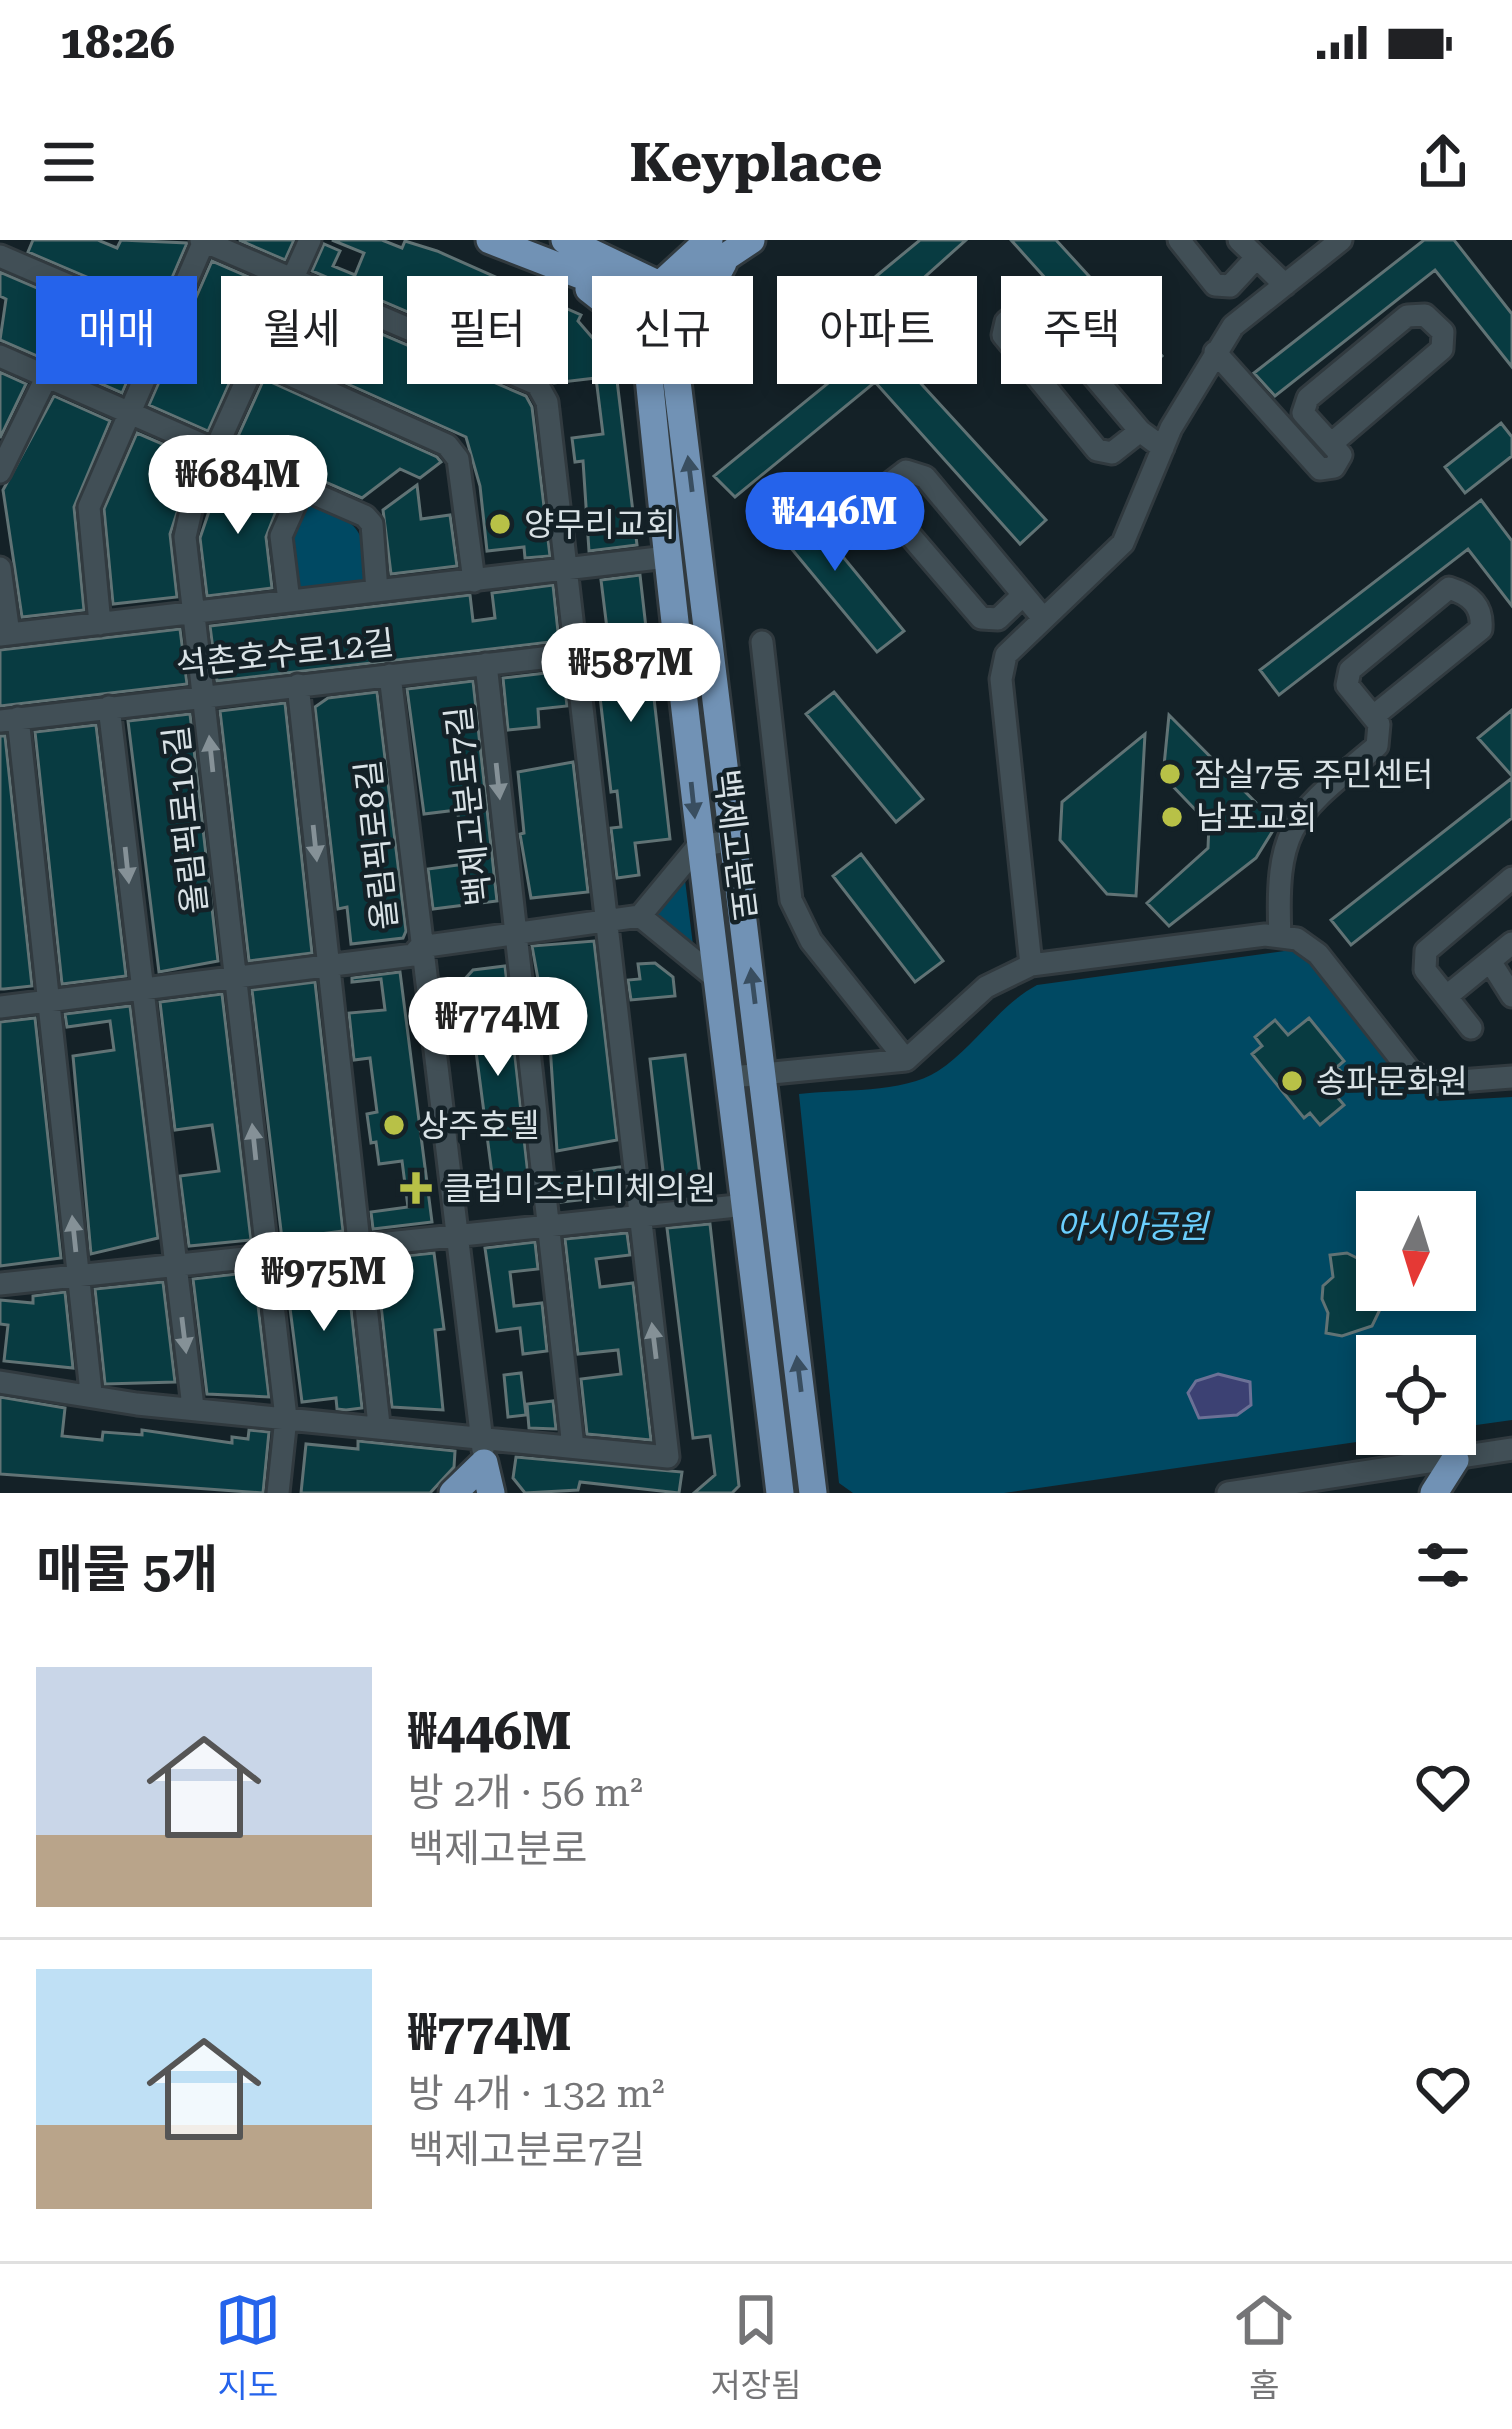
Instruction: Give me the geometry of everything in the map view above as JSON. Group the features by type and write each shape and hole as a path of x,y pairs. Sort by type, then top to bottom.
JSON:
{"main road":[{"path":"490,240 592,280"},
{"path":"565,240 620,276"},
{"path":"684,276 716,252 751,240"},
{"path":"682,414 692,321 716,252"},
{"path":"566,273 592,292"},
{"name":"백제고분로","path":"651,384 698,846 732,1077 780,1493"},
{"name":"백제고분로","path":"675,384 813,1492"},
{"path":"453,1493 483,1450"},
{"path":"483,1450 491,1493"},
{"path":"1434,1493 1455,1460"}],"street":[{"name":"올림픽로10길","path":"295,276 310,240"},
{"path":"1179,240 1214,285 1230,286 1256,260"},
{"path":"1238,240 1285,285"},
{"path":"1031,965 1001,680 1006,655 1123,543 1163,448 1233,326 1341,240"},
{"path":"189,276 202,241 289,276"},
{"path":"0,256 47,276"},
{"path":"1140,431 1112,453 1097,450 1003,335 1006,322 1022,308 1041,314 1140,431 1163,448"},
{"path":"1215,352 1320,469 1334,467 1341,455 1331,444 1303,413 1308,398 1407,316 1425,315 1443,332 1442,349 1331,444"},
{"path":"0,1382 91,1392 137,1404 379,1425 483,1450 573,1447 668,1457 547,402 537,384 383,317"},
{"path":"0,356 36,371"},
{"path":"0,472 43,384"},
{"path":"65,384 302,488 372,524 377,591"},
{"path":"100,624 89,507 144,384"},
{"name":"올림픽로10길","path":"246,384 187,515 193,613 286,1418 278,1493"},
{"path":"310,384 447,446 458,459 474,581"},
{"path":"1023,595 998,619 981,618 884,505 885,487 906,471 925,477 1042,617"},
{"path":"289,601 281,536 302,488"},
{"path":"0,568 5,634 667,556"},
{"path":"1280,937 1277,871 1288,837 1308,804 1377,746 1375,715 1347,685 1350,670 1449,588 1468,594 1482,614 1481,629 1375,715"},
{"path":"762,642 791,900 811,940 906,1060"},
{"name":"석촌호수로12길","path":"9,720 577,654"},
{"name":"백제고분로7길","path":"486,664 525,1073 573,1447"},
{"name":"올림픽로8길","path":"390,675 483,1450"},
{"path":"298,685 379,1425"},
{"path":"109,707 193,1407"},
{"path":"9,720 48,1001 91,1392"},
{"path":"0,1007 413,955 420,947 640,916 698,846 735,840"},
{"path":"1471,1028 1425,970 1426,951 1512,878"},
{"path":"640,916 717,979"},
{"path":"732,1077 906,1060 986,988 1031,965 1280,937 1297,939 1318,954 1410,1071 1433,1083 1512,1077"},
{"path":"1447,996 1512,944"},
{"path":"1490,961 1512,996"},
{"path":"0,1283 746,1205"},
{"path":"1228,1493 1512,1449"}],"green space":[{"path":"302,496 355,528 365,550 371,588 292,596 284,539"},
{"path":"680,878 685,880 693,945 687,948 647,918"},
{"name":"아시아공원","path":"1292,950 1333,981 1439,1101 1512,1097 1512,1420 1476,1425 1476,1335 1356,1335 1356,1442 1004,1493 853,1493 839,1483 799,1094 889,1087 923,1078 951,1061 1037,985"}],"shaded area":[{"path":"1218,1374 1250,1382 1251,1405 1237,1415 1199,1418 1188,1393 1196,1381"}],"building":[{"path":"33,240 98,240 117,248 121,240 187,243 173,276 84,276 28,252"},
{"path":"239,240 294,240 285,260"},
{"path":"332,240 382,240 402,248 405,241 493,276 407,276 407,312 383,301 383,276 324,276 312,271 324,244 340,251 333,266 355,275 364,253"},
{"path":"920,240 966,240 926,276 876,276"},
{"path":"1011,240 1056,240 1089,276 1043,276"},
{"path":"1424,240 1454,240 1512,314 1512,367 1435,270 1275,396 1254,373"},
{"path":"212,261 247,276 221,276 221,384 229,384 208,431 149,405 158,384 197,384 197,295"},
{"path":"0,272 36,287 36,356 0,340 6,299 0,296"},
{"path":"568,309 581,315 578,321 592,337 592,378 568,381"},
{"path":"383,335 407,345 407,384 498,384 526,396 532,407 550,556 525,558 524,547 487,551 480,486 466,437 348,384 383,384"},
{"path":"0,372 26,384 0,438"},
{"path":"101,384 126,384 122,393"},
{"path":"262,384 275,384 441,462 420,478 400,469 362,498 235,443"},
{"path":"597,384 617,384 637,545 589,551 583,461 575,462 572,438 603,434"},
{"path":"827,384 873,384 735,497 714,476"},
{"path":"877,384 921,384 1046,520 1020,544"},
{"path":"54,396 110,421 74,507 84,610 22,617 3,490"},
{"path":"1501,423 1512,437 1512,456 1465,493 1445,467"},
{"path":"137,433 195,458 170,534 177,597 113,604 104,509"},
{"path":"223,470 282,496 266,537 272,588 207,596 200,538"},
{"path":"417,485 421,519 450,515 457,566 391,574 383,510"},
{"path":"793,496 904,631 877,652 766,518"},
{"path":"1481,500 1512,541 1512,606 1468,549 1279,695 1260,670"},
{"path":"640,575 670,839 635,843 639,875 617,878 611,828 621,827 617,791 611,792 597,671 612,669 601,580"},
{"path":"553,585 559,641 217,681 210,626 470,595 473,621 495,618 492,593"},
{"path":"180,629 187,684 0,706 0,650"},
{"path":"563,671 567,706 538,709 539,727 508,730 503,678"},
{"path":"473,681 497,901 433,909 428,869 480,862 474,818 459,820 457,810 424,814 407,689"},
{"path":"377,692 406,931 403,938 351,944 347,907 338,909 315,707 328,698"},
{"path":"834,692 923,799 896,822 806,714"},
{"path":"285,703 312,953 249,961 220,711"},
{"path":"1512,710 1512,776 1478,738"},
{"path":"190,714 218,961 159,972 128,721"},
{"path":"1169,715 1277,824 1256,858 1169,926 1147,903 1208,848 1209,824 1163,776"},
{"path":"96,725 126,976 62,984 35,732"},
{"path":"1145,734 1136,896 1107,894 1060,840 1062,802"},
{"path":"0,736 5,736 32,986 4,989 0,989"},
{"path":"573,762 588,892 531,898 520,834 524,833 518,772"},
{"path":"1512,778 1512,818 1351,945 1331,920"},
{"path":"861,854 943,961 915,982 833,876"},
{"path":"594,941 617,1140 557,1151 550,1045 532,946"},
{"path":"655,963 673,977 675,996 631,1000 628,980 640,979 638,964"},
{"path":"505,966 530,1193 495,1197 468,990 453,992 473,970"},
{"path":"400,972 432,1222 373,1229 371,1212 408,1207 402,1161 379,1164 376,1142 371,1143 367,1114 377,1112 370,1058 354,1060 349,1013 385,1010 381,979 352,982 352,978"},
{"path":"315,982 343,1231 282,1239 252,990"},
{"path":"222,994 251,1240 189,1246 180,1176 219,1171 212,1125 175,1130 160,1002"},
{"path":"130,1006 158,1238 91,1254 73,1056 114,1050 110,1021 67,1027 65,1014"},
{"path":"35,1018 61,1258 0,1266 0,1022"},
{"path":"1309,1018 1344,1061 1337,1067 1347,1078 1332,1091 1344,1105 1320,1125 1310,1113 1304,1118 1252,1054 1262,1046 1255,1037 1275,1020 1288,1035"},
{"path":"685,1055 700,1175 664,1180 650,1059"},
{"path":"620,1167 623,1195 561,1202 558,1175"},
{"path":"710,1224 739,1486 732,1493 694,1493 715,1475 710,1436 693,1438 667,1228"},
{"path":"627,1233 630,1255 596,1259 600,1287 633,1283 651,1440 587,1434 581,1379 621,1374 618,1350 578,1354 565,1239"},
{"path":"535,1242 538,1269 510,1272 514,1306 542,1303 547,1351 523,1354 520,1328 497,1331 485,1248"},
{"path":"434,1253 444,1329 435,1330 443,1410 392,1407 376,1259"},
{"path":"1347,1253 1356,1258 1356,1311 1379,1311 1372,1326 1342,1336 1326,1333 1328,1313 1322,1299 1323,1286 1333,1277 1330,1255"},
{"path":"346,1262 362,1408 346,1410 337,1409 336,1398 302,1402 285,1269"},
{"path":"254,1272 269,1397 207,1394 193,1279"},
{"path":"163,1282 175,1382 105,1384 95,1289"},
{"path":"65,1292 73,1368 4,1361 8,1325 0,1324 0,1300 33,1303 33,1296"},
{"path":"521,1373 526,1415 508,1417 504,1375"},
{"path":"0,1397 65,1408 62,1436 102,1440 103,1432 142,1435 142,1430 232,1443 232,1437 248,1439 249,1430 269,1432 263,1493 0,1474"},
{"path":"553,1401 556,1429 529,1428 527,1404"},
{"path":"358,1441 455,1451 454,1467 430,1493 301,1493 306,1444 358,1449"},
{"path":"516,1457 682,1472 679,1493 580,1482 578,1490 525,1493 513,1478"}],"place":[{"name":"양무리교회","path":"500,524"},
{"name":"잠실7동 주민센터","path":"1170,774"},
{"name":"남포교회","path":"1172,817"},
{"name":"송파문화원","path":"1292,1081"},
{"name":"상주호텔","path":"394,1125"},
{"name":"클럽미즈라미체의원","path":"416,1188"}]}
